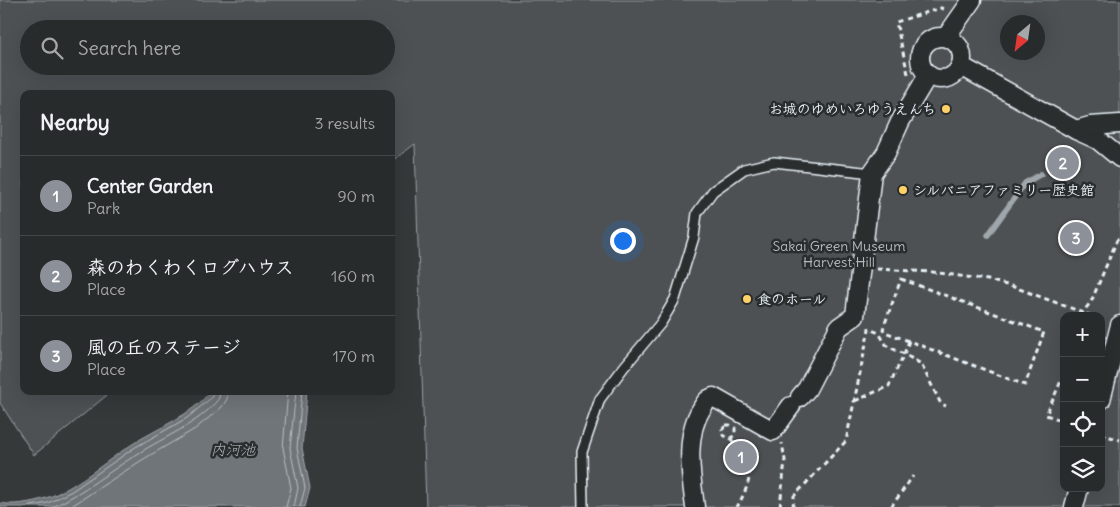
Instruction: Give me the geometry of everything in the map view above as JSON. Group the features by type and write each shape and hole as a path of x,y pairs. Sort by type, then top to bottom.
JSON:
{"street":[{"path":"946,37 972,0"},
{"path":"938,36 946,37 953,40 962,51 962,59 961,66 953,76 940,79 928,75 923,70 919,56 921,49 931,38 938,36"},
{"path":"961,66 1076,130 1098,140 1120,158"},
{"path":"695,507 691,438 695,418 708,399 713,397 773,430 808,389 839,326 855,316 872,173 886,153 900,122 928,75"},
{"path":"1076,130 1090,126 1120,124"},
{"path":"1105,384 1120,325"},
{"path":"1074,507 1078,492"}],"lane":[{"path":"583,507 582,452 600,399 661,323 675,300 694,237 697,213 714,191 744,169 774,162 872,173"}],"path":[{"path":"914,99 896,22 941,8 952,10 961,16"},
{"path":"1084,312 1091,302 1117,240 1120,238"},
{"path":"861,268 932,272 988,280 1014,287 1077,312"},
{"path":"901,279 1044,332 1025,385 908,341 885,332 883,329 901,279"},
{"path":"793,507 794,496 846,441 869,329 866,321 855,316"},
{"path":"869,329 879,333 887,346 921,364 942,404 946,406"},
{"path":"854,401 889,386 908,341"},
{"path":"1060,383 1046,415 1060,420"},
{"path":"731,439 735,433 735,428 726,425 722,430 723,435 731,439 747,462 750,472 746,490 737,507"},
{"path":"773,430 783,444 785,460 780,507"},
{"path":"1105,435 1120,440"},
{"path":"891,507 913,476"}],"green space":[{"name":"Sakai Green Museum Harvest Hill","path":"0,0 1120,0 1120,507 426,507 415,144 395,159 395,90 20,90 20,395 107,395 34,455 0,403"}],"water":[{"name":"内河池","path":"207,395 307,395 302,448 310,488 305,507 0,507 0,503 17,504 35,501 67,489 131,445 184,415"}],"waterway":[{"path":"988,235 1025,183 1041,174"}],"place":[{"name":"お城のゆめいろゆうえんち","path":"946,109"},
{"name":"森のわくわくログハウス","path":"1063,163"},
{"name":"シルバニアファミリー歴史館","path":"903,190"},
{"name":"風の丘のステージ","path":"1076,238"},
{"name":"食のホール","path":"747,299"},
{"name":"Center Garden","path":"741,457"}]}
